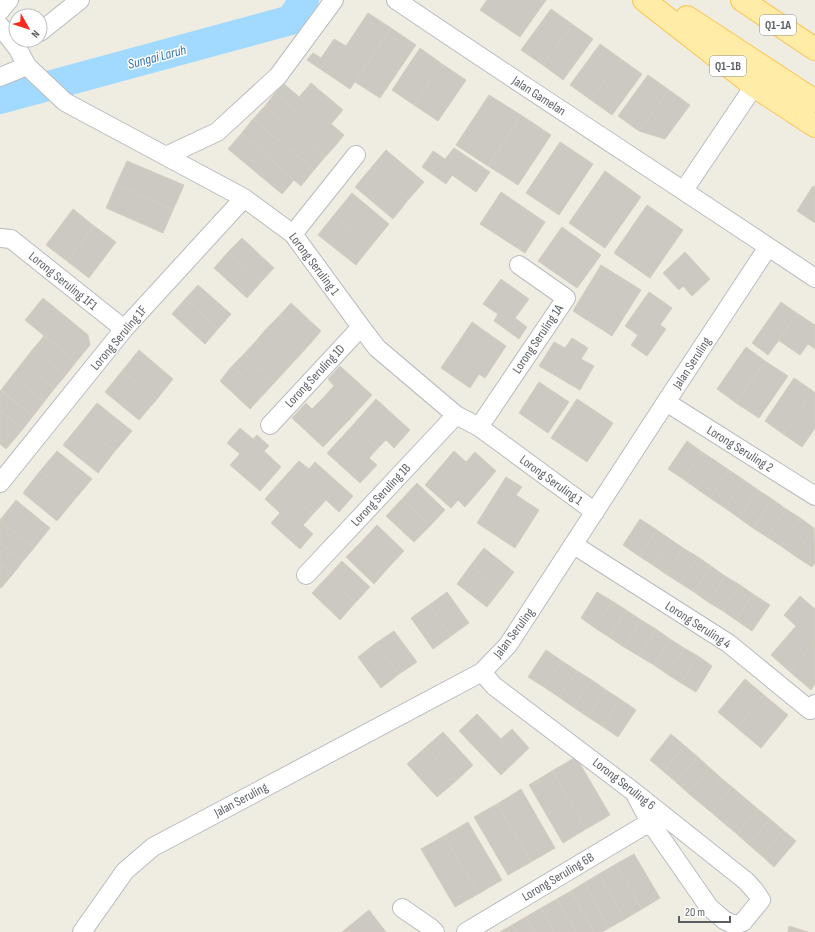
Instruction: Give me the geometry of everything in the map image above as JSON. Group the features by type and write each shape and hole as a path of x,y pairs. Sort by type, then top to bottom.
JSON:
{"main road":[{"name":"Q1-1B","path":"644,0 754,86 815,126"},
{"path":"661,0 815,101"},
{"name":"Q1-1A","path":"742,0 815,49"}],"street":[{"path":"0,11 9,0"},
{"path":"48,26 80,0"},
{"path":"166,156 217,132 278,76 334,0"},
{"name":"Jalan Gamelan","path":"396,0 815,278"},
{"name":"Lorong Seruling 1","path":"0,26 8,32"},
{"name":"Lorong Seruling 1","path":"24,48 27,66 65,102 244,198 293,234 377,348 456,415 479,427 595,512"},
{"path":"0,77 27,66"},
{"path":"684,190 754,86"},
{"path":"293,234 356,155"},
{"name":"Lorong Seruling 1F","path":"0,483 124,329 244,198"},
{"name":"Lorong Seruling 1F1","path":"0,238 11,238 124,329"},
{"name":"Jalan Seruling","path":"82,932 125,871 154,847 482,672 508,645 768,247"},
{"name":"Lorong Seruling 1A","path":"479,427 566,298 519,265"},
{"name":"Lorong Seruling 1D","path":"270,425 361,327"},
{"name":"Lorong Seruling 2","path":"666,402 815,496"},
{"name":"Lorong Seruling 1B","path":"306,575 456,415"},
{"name":"Lorong Seruling 4","path":"574,545 728,643 810,710 815,704"},
{"name":"Lorong Seruling 6","path":"482,672 494,686 634,792 746,880 761,900 743,922 734,925 724,920 709,907 650,822"},
{"path":"634,792 650,822"},
{"name":"Lorong Seruling 6B","path":"466,932 650,822"},
{"path":"402,908 435,932"}],"building":[{"path":"487,0 546,0 520,37 480,10"},
{"path":"551,9 572,24 543,65 521,50"},
{"path":"368,13 391,28 350,89 307,60 313,53 321,58 334,39 346,46"},
{"path":"572,24 593,39 563,80 543,65"},
{"path":"391,28 416,45 380,98 355,82"},
{"path":"600,44 621,59 591,100 570,85"},
{"path":"420,48 442,64 414,105 392,90"},
{"path":"621,59 642,74 612,115 591,100"},
{"path":"442,64 466,80 438,121 414,105"},
{"path":"648,75 669,90 639,131 618,116"},
{"path":"311,83 343,110 331,124 299,97"},
{"path":"284,84 344,135 336,145 275,93"},
{"path":"669,90 690,105 665,139 639,131"},
{"path":"275,93 336,145 325,157 265,106"},
{"path":"489,95 521,115 488,166 456,145"},
{"path":"265,106 325,157 314,170 253,119"},
{"path":"521,115 551,135 518,185 488,166"},
{"path":"253,119 314,170 301,186 241,134"},
{"path":"241,134 294,180 282,194 228,149"},
{"path":"560,142 593,164 559,215 526,193"},
{"path":"454,148 490,172 476,192 452,175 446,184 422,167 433,151 445,159"},
{"path":"386,150 424,182 408,200 371,168"},
{"path":"127,161 184,185 173,210 116,185"},
{"path":"371,168 408,200 393,219 355,187"},
{"path":"605,171 641,197 605,248 569,223"},
{"path":"116,185 173,210 163,233 106,208"},
{"path":"813,186 815,187 815,223 797,211"},
{"path":"501,192 545,222 525,253 480,224"},
{"path":"352,193 389,224 371,246 334,215"},
{"path":"647,205 683,230 650,278 614,253"},
{"path":"73,209 94,226 67,261 46,245"},
{"path":"334,215 371,246 356,265 318,235"},
{"path":"94,226 116,242 89,278 67,261"},
{"path":"562,227 601,255 577,288 538,261"},
{"path":"242,238 274,268 261,282 228,252"},
{"path":"228,252 261,282 247,298 214,268"},
{"path":"685,252 710,279 692,296 683,286 679,290 663,273"},
{"path":"601,265 641,290 612,336 573,311"},
{"path":"501,279 529,299 515,318 527,327 519,339 494,321 498,314 483,304"},
{"path":"198,285 231,314 218,329 185,299"},
{"path":"649,292 672,308 660,325 666,329 647,356 631,345 638,335 625,326"},
{"path":"43,298 88,335 90,345 76,362 25,320"},
{"path":"185,299 218,329 205,344 172,314"},
{"path":"781,302 798,314 768,355 752,343"},
{"path":"291,303 321,331 310,344 279,316"},
{"path":"798,314 815,325 815,349 808,344 800,355 778,340"},
{"path":"279,316 310,344 298,357 267,328"},
{"path":"472,322 506,346 485,378 479,374 470,388 441,368"},
{"path":"267,328 298,357 287,369 256,341"},
{"path":"44,336 76,362 65,376 33,349"},
{"path":"572,338 588,348 581,359 594,366 580,390 539,366 554,342 565,348"},
{"path":"256,341 287,369 275,382 244,354"},
{"path":"746,347 765,361 736,403 717,389"},
{"path":"33,349 65,376 54,389 22,363"},
{"path":"139,350 173,379 157,399 122,371"},
{"path":"244,354 275,382 263,395 232,366"},
{"path":"765,361 788,376 759,418 736,403"},
{"path":"22,363 54,389 44,402 12,376"},
{"path":"232,366 263,395 250,409 220,381"},
{"path":"340,366 372,395 348,421 323,398 334,386 328,379"},
{"path":"122,371 157,399 139,420 105,392"},
{"path":"12,376 44,402 33,416 1,390"},
{"path":"794,378 813,391 783,434 765,421"},
{"path":"539,382 569,402 548,433 519,413"},
{"path":"0,390 33,416 23,429 0,411"},
{"path":"813,391 815,393 815,428 802,447 783,434"},
{"path":"323,398 348,421 323,447 292,418 306,403 312,409"},
{"path":"376,399 410,430 394,448 386,440 377,449 352,426"},
{"path":"577,399 613,423 587,462 551,438"},
{"path":"97,403 132,431 115,451 81,423"},
{"path":"0,411 23,429 6,449 0,444"},
{"path":"81,423 115,451 98,473 63,445"},
{"path":"352,426 377,449 369,458 377,465 360,483 327,453"},
{"path":"240,428 253,439 257,435 269,446 264,451 281,467 260,491 230,465 240,454 227,443"},
{"path":"687,441 702,452 683,479 668,469"},
{"path":"57,451 92,479 75,499 40,471"},
{"path":"454,451 466,462 475,452 496,471 465,507 458,500 451,508 425,485"},
{"path":"702,452 716,461 697,489 683,479"},
{"path":"299,461 309,469 315,462 353,496 339,512 326,500 313,514 278,484"},
{"path":"716,461 729,470 710,498 697,489"},
{"path":"729,470 744,480 725,508 710,498"},
{"path":"40,471 75,499 57,521 23,493"},
{"path":"506,477 522,487 516,495 539,510 515,548 477,523"},
{"path":"744,480 758,490 739,518 725,508"},
{"path":"417,483 445,510 430,526 402,499"},
{"path":"278,484 313,514 303,525 313,534 300,549 271,523 280,513 265,499"},
{"path":"758,490 772,499 753,528 739,518"},
{"path":"402,499 430,526 414,542 386,516"},
{"path":"772,499 786,509 767,537 753,528"},
{"path":"16,500 50,528 34,548 0,520"},
{"path":"786,509 800,518 781,546 767,537"},
{"path":"800,518 814,528 795,556 781,546"},
{"path":"640,519 657,530 639,556 623,545"},
{"path":"0,520 34,548 23,561 0,543"},
{"path":"377,525 404,551 389,567 362,541"},
{"path":"814,528 815,563 812,567 795,556"},
{"path":"657,530 670,539 653,565 639,556"},
{"path":"670,539 683,548 666,574 653,565"},
{"path":"362,541 389,567 374,584 346,557"},
{"path":"0,543 23,561 13,574 0,564"},
{"path":"484,548 514,572 501,589 470,566"},
{"path":"683,548 698,557 680,583 666,574"},
{"path":"698,557 711,566 694,592 680,583"},
{"path":"342,561 370,587 355,603 327,577"},
{"path":"0,564 13,574 1,588 0,587"},
{"path":"470,566 501,589 487,607 457,584"},
{"path":"711,566 725,576 708,602 694,592"},
{"path":"725,576 740,585 723,611 708,602"},
{"path":"327,577 355,603 340,620 312,593"},
{"path":"740,585 753,594 736,620 723,611"},
{"path":"447,592 469,623 451,636 429,605"},
{"path":"597,592 612,601 595,628 581,618"},
{"path":"753,594 770,605 752,631 736,620"},
{"path":"800,596 815,609 815,642 789,671 771,655 796,626 784,615"},
{"path":"612,601 626,610 609,637 595,628"},
{"path":"429,605 451,636 433,649 411,618"},
{"path":"626,610 641,620 624,647 609,637"},
{"path":"641,620 656,629 639,656 624,647"},
{"path":"656,629 670,639 654,665 639,656"},
{"path":"394,631 417,662 399,674 376,643"},
{"path":"670,639 684,648 667,674 654,665"},
{"path":"815,642 815,684 811,690 789,671"},
{"path":"376,643 399,674 381,688 358,657"},
{"path":"684,648 698,656 681,683 667,674"},
{"path":"546,650 562,661 544,687 528,677"},
{"path":"698,656 712,666 696,692 681,683"},
{"path":"562,661 577,671 559,697 544,687"},
{"path":"577,671 592,680 573,707 559,697"},
{"path":"745,679 764,695 737,728 718,712"},
{"path":"592,680 606,690 588,717 573,707"},
{"path":"606,690 620,699 602,726 588,717"},
{"path":"764,695 788,715 761,748 737,728"},
{"path":"620,699 636,710 618,737 602,726"},
{"path":"477,714 501,739 512,729 529,748 501,775 459,731"},
{"path":"443,732 473,765 456,781 426,747"},
{"path":"671,734 685,746 663,771 650,760"},
{"path":"685,746 698,757 676,782 663,771"},
{"path":"426,747 456,781 437,797 407,764"},
{"path":"576,757 610,815 586,829 552,771"},
{"path":"698,757 710,768 688,793 676,782"},
{"path":"710,768 721,778 700,803 688,793"},
{"path":"552,771 586,829 563,843 529,785"},
{"path":"721,778 732,787 711,812 700,803"},
{"path":"732,787 746,799 725,824 711,812"},
{"path":"521,789 555,848 531,862 497,804"},
{"path":"746,799 758,809 737,834 725,824"},
{"path":"497,804 531,862 508,875 474,817"},
{"path":"758,809 770,819 748,844 737,834"},
{"path":"770,819 783,830 762,856 748,844"},
{"path":"468,822 502,880 478,894 444,836"},
{"path":"783,830 796,841 774,867 762,856"},
{"path":"444,836 478,894 455,907 421,849"},
{"path":"634,854 660,898 642,909 616,864"},
{"path":"616,864 642,909 625,919 599,874"},
{"path":"599,874 625,919 609,928 584,883"},
{"path":"584,883 609,928 602,932 594,932 571,891"},
{"path":"571,891 594,932 576,932 557,899"},
{"path":"557,899 576,932 554,932 541,908"},
{"path":"541,908 554,932 535,932 526,917"},
{"path":"369,910 386,932 342,932"},
{"path":"526,917 535,932 516,932 512,925"},
{"path":"512,925 516,932 500,932"},
{"path":"789,926 808,932 788,932"}],"waterway":[{"name":"Sungai Laruh","path":"0,99 291,20 304,0"}]}
